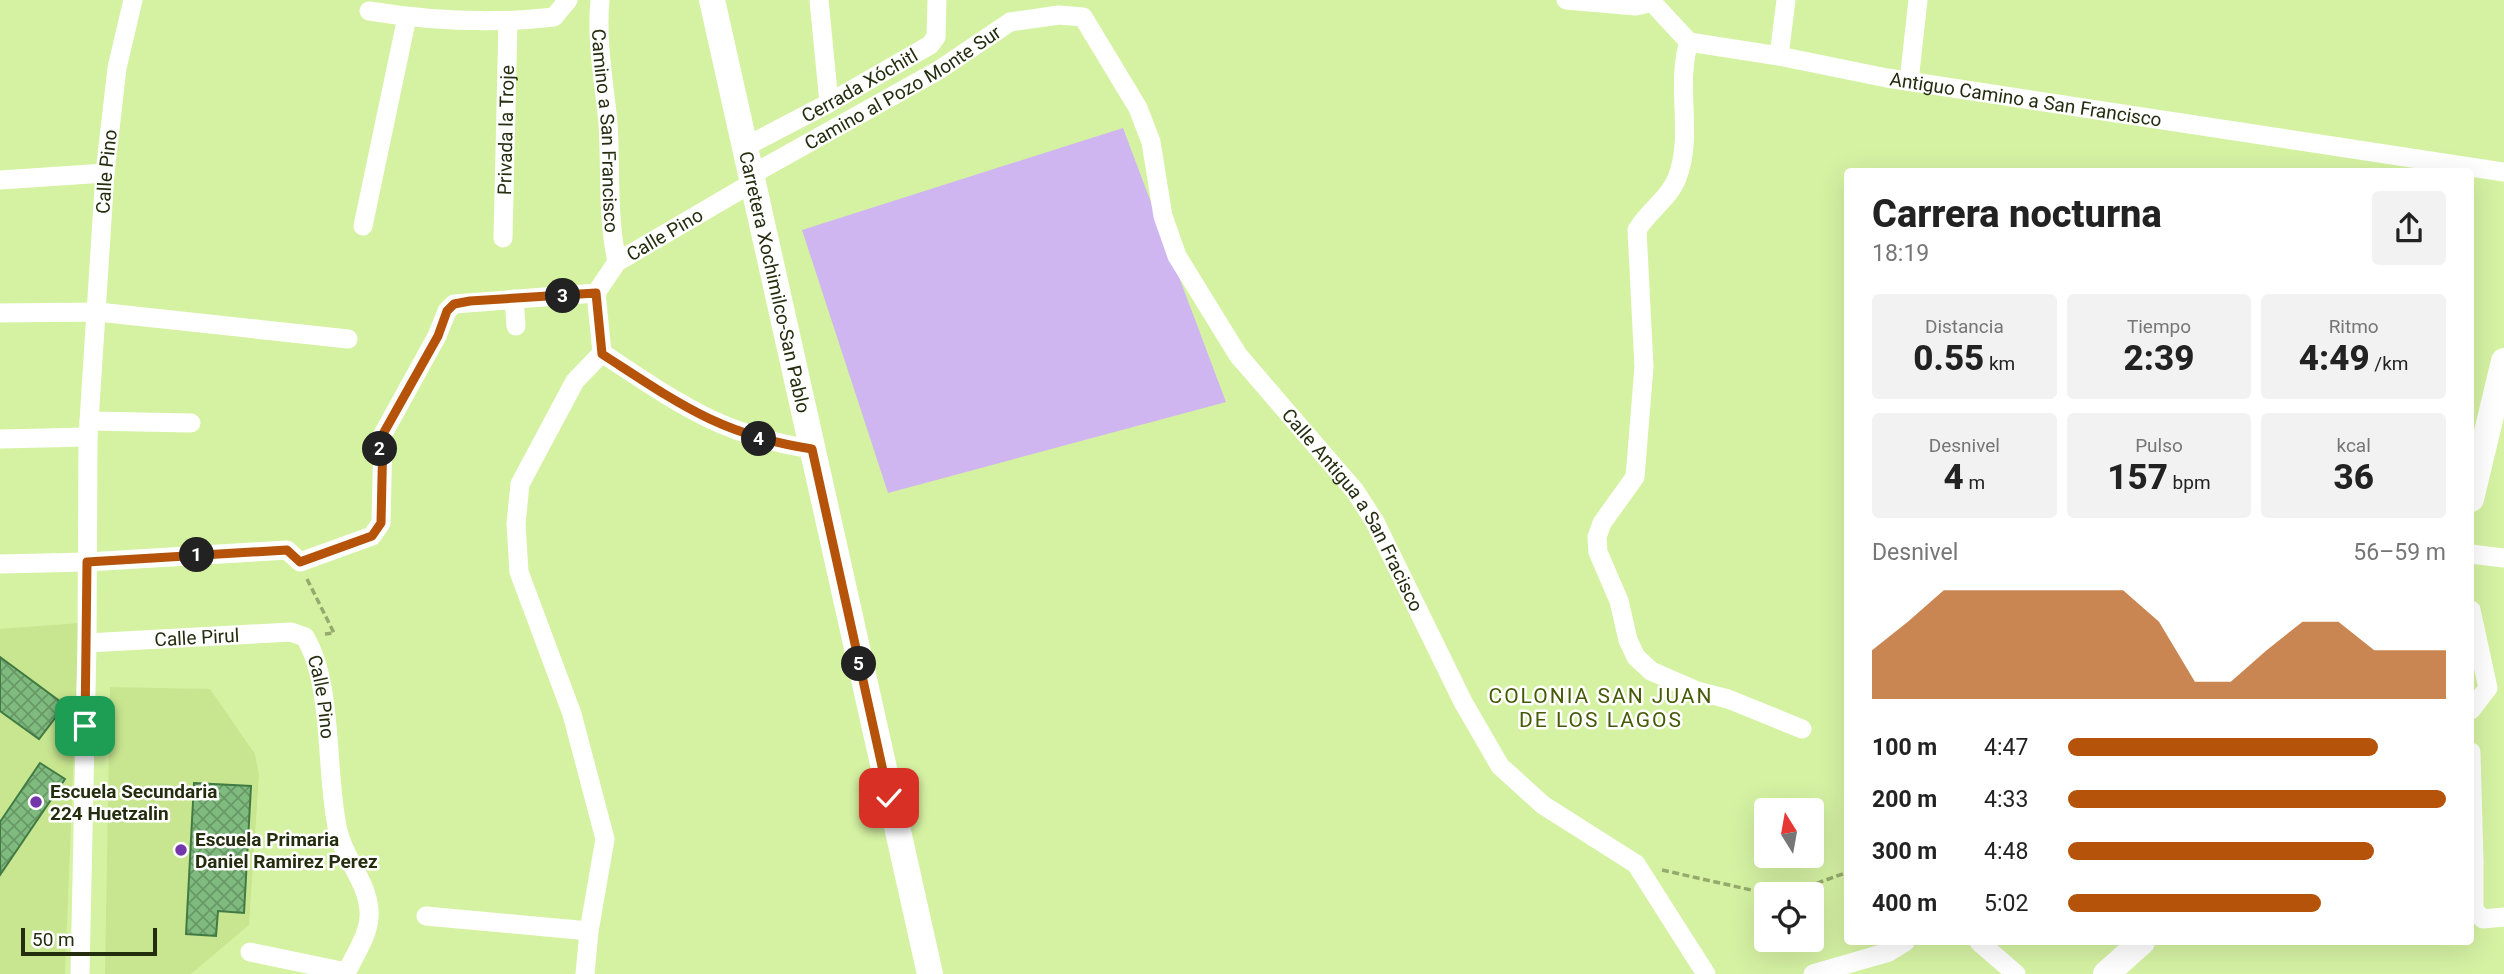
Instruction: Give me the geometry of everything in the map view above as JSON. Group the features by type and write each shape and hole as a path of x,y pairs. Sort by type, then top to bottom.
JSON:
{"street":[{"name":"Calle Pino","path":"80,974 89,429 105,173 117,68 134,0"},
{"path":"369,11 408,17 508,22 554,16 566,6 568,0"},
{"name":"Camino a San Francisco","path":"600,0 598,45 608,124 609,227 617,262"},
{"name":"Carretera Xochimilco-San Pablo","path":"712,0 930,974"},
{"path":"819,0 829,103"},
{"name":"Cerrada Xóchitl","path":"745,147 930,45 936,37 937,0"},
{"path":"1566,0 1636,6 1651,1 1689,42 1682,66 1685,118 1678,176 1671,191 1645,217 1637,230 1644,367 1635,477 1602,523 1597,537 1598,552 1619,601 1632,649 1651,671 1696,691 1728,699 1802,729"},
{"path":"1779,55 1786,0"},
{"path":"1909,81 1918,0"},
{"name":"Camino al Pozo Monte Sur","path":"751,179 939,70 1010,22 1059,15"},
{"name":"Calle Antigua a San Fracisco","path":"1059,15 1083,17 1088,21 1138,108 1151,142 1163,216 1177,256 1238,355 1355,491 1375,522 1462,702 1500,766 1543,805 1636,864 1706,974"},
{"path":"363,226 408,17"},
{"name":"Privada la Troje","path":"503,238 508,22"},
{"name":"Antiguo Camino a San Francisco","path":"1689,42 1779,55 1909,81 2504,172"},
{"path":"0,180 105,173"},
{"name":"Calle Pino","path":"596,293 617,262 751,179"},
{"path":"0,564 87,562 287,550 300,562 372,536 381,523 383,434 438,336 447,311 454,304 596,293 602,354"},
{"path":"514,299 516,326"},
{"path":"0,313 98,312 348,339"},
{"path":"602,354 693,413 737,432 812,449"},
{"path":"585,974 589,931 605,839 572,714 519,572 516,524 520,484 575,381 602,354"},
{"path":"2474,486 2504,361"},
{"path":"0,439 191,422"},
{"path":"2474,554 2504,558"},
{"path":"2474,624 2488,688 2474,706"},
{"name":"Calle Pirul","path":"87,643 290,632 305,637"},
{"name":"Calle Pino","path":"305,637 312,647 321,687 337,829 345,856 363,887 369,908 369,927 346,973"},
{"path":"2474,910 2483,919 2504,917"},
{"path":"426,916 589,931"},
{"path":"1813,974 1889,952 1900,945"},
{"path":"1982,945 2016,974"},
{"path":"2106,974 2139,945"},
{"path":"250,952 346,973"}],"path":[{"name":"Calle Pino","path":"300,562 315,599 334,633 305,637"},
{"path":"1636,864 1754,891"},
{"path":"1820,882 1844,873"}],"shaded area":[{"path":"1123,128 1226,402 888,493 802,230"},
{"name":"Escuela Secundaria 224 Huetzalin","path":"79,623 65,974 0,974 0,629"},
{"name":"Escuela Primaria Daniel Ramirez Perez","path":"110,687 210,689 255,754 259,775 249,925 191,974 105,974"}],"building":[{"path":"0,657 65,705 39,739 0,711"},
{"path":"40,763 65,779 0,875 0,822"},
{"path":"194,783 251,786 244,913 218,911 216,936 186,934"}],"place":[{"name":"Escuela Secundaria 224 Huetzalin","path":"36,802"},
{"name":"Escuela Primaria Daniel Ramirez Perez","path":"181,850"}],"district":[{"name":"COLONIA SAN JUAN DE LOS LAGOS","path":"1601,708"}],"route":[{"path":"85,726 87,562 287,550 300,562 349,547 372,536 381,523 380,449 383,434 438,336 447,311 454,304 470,301 540,299 596,293 602,354 693,413 737,432 776,443 812,449 889,798"}]}
